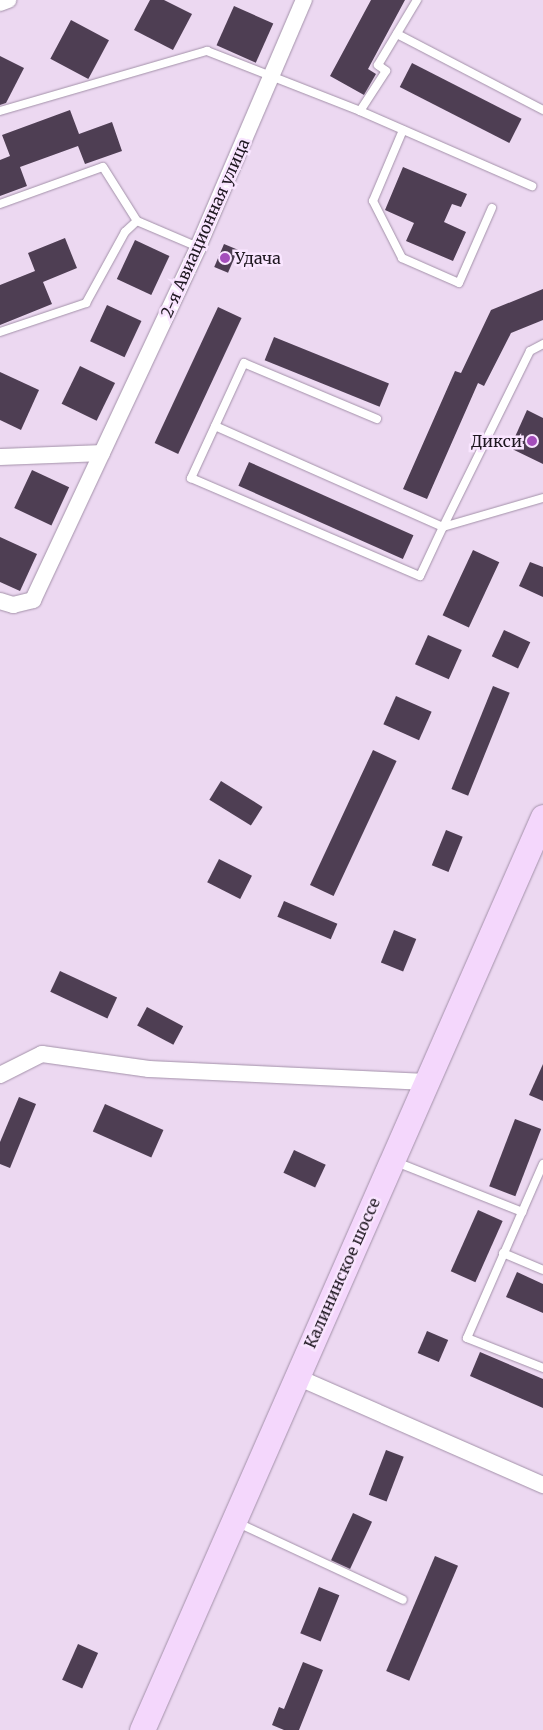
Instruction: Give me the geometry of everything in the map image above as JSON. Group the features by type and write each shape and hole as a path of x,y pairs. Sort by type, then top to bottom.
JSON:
{"main road":[{"name":"Калининское шоссе","path":"142,1730 543,817"}],"street":[{"path":"0,3 8,0"},
{"name":"2-я Авиационная улица","path":"0,600 13,606 33,600 198,246 304,0"},
{"path":"0,457 102,453"},
{"path":"0,1075 42,1054 149,1069 427,1082"},
{"path":"297,1377 543,1485"}],"lane":[{"path":"360,111 386,71 378,65 417,0"},
{"path":"398,34 543,110"},
{"path":"0,111 207,51 360,111 532,186"},
{"path":"403,130 373,201 402,258 459,283 492,208"},
{"path":"0,204 103,167 137,221 198,246"},
{"path":"0,332 86,303 125,232 137,221"},
{"path":"377,419 244,363 191,478 420,576 530,351 543,344"},
{"path":"215,426 443,527 543,498"},
{"path":"392,1160 522,1212"},
{"path":"543,1164 467,1338 543,1368"},
{"path":"504,1253 543,1270"},
{"path":"234,1521 403,1600"}],"building":[{"path":"150,0 164,0 192,14 173,50 134,30"},
{"path":"371,0 405,0 368,69 376,74 364,95 330,76"},
{"path":"234,6 273,23 256,63 217,45"},
{"path":"71,20 109,40 88,79 50,59"},
{"path":"0,56 24,68 6,103 0,105"},
{"path":"412,63 522,119 509,143 400,87"},
{"path":"70,110 79,134 112,122 122,151 85,164 78,146 20,167 27,186 0,196 0,160 10,156 2,135"},
{"path":"403,167 467,194 461,207 452,204 444,222 466,232 453,261 406,241 414,223 385,210"},
{"path":"65,238 77,268 43,282 52,304 0,325 0,285 35,271 28,253"},
{"path":"135,240 169,256 151,295 117,279"},
{"path":"224,244 238,250 228,273 214,267"},
{"path":"543,289 543,320 511,333 484,386 478,383 427,499 403,489 455,371 461,373 491,310"},
{"path":"107,305 141,321 125,357 90,341"},
{"path":"218,307 242,318 178,454 155,443"},
{"path":"274,337 389,383 380,407 265,360"},
{"path":"80,366 115,383 97,421 62,404"},
{"path":"0,372 39,390 21,430 0,420"},
{"path":"527,410 543,418 543,464 510,448"},
{"path":"249,462 413,535 403,559 238,486"},
{"path":"32,470 69,487 51,525 14,508"},
{"path":"0,537 37,554 20,591 0,582"},
{"path":"473,550 499,562 469,628 443,615"},
{"path":"530,562 543,567 543,597 519,586"},
{"path":"504,630 530,642 518,669 492,656"},
{"path":"428,635 462,650 449,679 415,664"},
{"path":"493,686 510,693 468,796 451,789"},
{"path":"396,696 432,712 419,740 383,724"},
{"path":"373,750 397,761 334,896 310,885"},
{"path":"221,781 263,807 251,826 209,800"},
{"path":"446,830 463,837 448,872 432,865"},
{"path":"219,859 252,876 240,899 207,882"},
{"path":"284,901 337,924 331,939 277,917"},
{"path":"394,930 416,939 403,971 381,962"},
{"path":"60,971 117,998 107,1018 50,992"},
{"path":"147,1007 183,1026 173,1045 137,1026"},
{"path":"543,1064 543,1101 529,1095"},
{"path":"19,1097 36,1104 10,1168 0,1164 0,1142"},
{"path":"105,1104 163,1130 151,1157 93,1131"},
{"path":"515,1119 541,1129 515,1196 489,1186"},
{"path":"294,1150 326,1165 315,1187 283,1173"},
{"path":"478,1210 503,1221 475,1282 451,1271"},
{"path":"517,1272 543,1284 543,1313 506,1297"},
{"path":"427,1331 448,1340 439,1362 418,1353"},
{"path":"480,1352 543,1379 543,1408 470,1376"},
{"path":"386,1450 404,1457 387,1502 369,1495"},
{"path":"353,1513 372,1522 350,1569 331,1560"},
{"path":"435,1556 458,1566 409,1681 386,1671"},
{"path":"319,1587 339,1595 321,1642 300,1633"},
{"path":"78,1644 98,1653 82,1689 62,1680"},
{"path":"303,1662 323,1670 299,1730 284,1730 272,1725 279,1707 284,1709"}],"place":[{"name":"Удача","path":"225,258"},
{"name":"Дикси","path":"532,441"}]}
